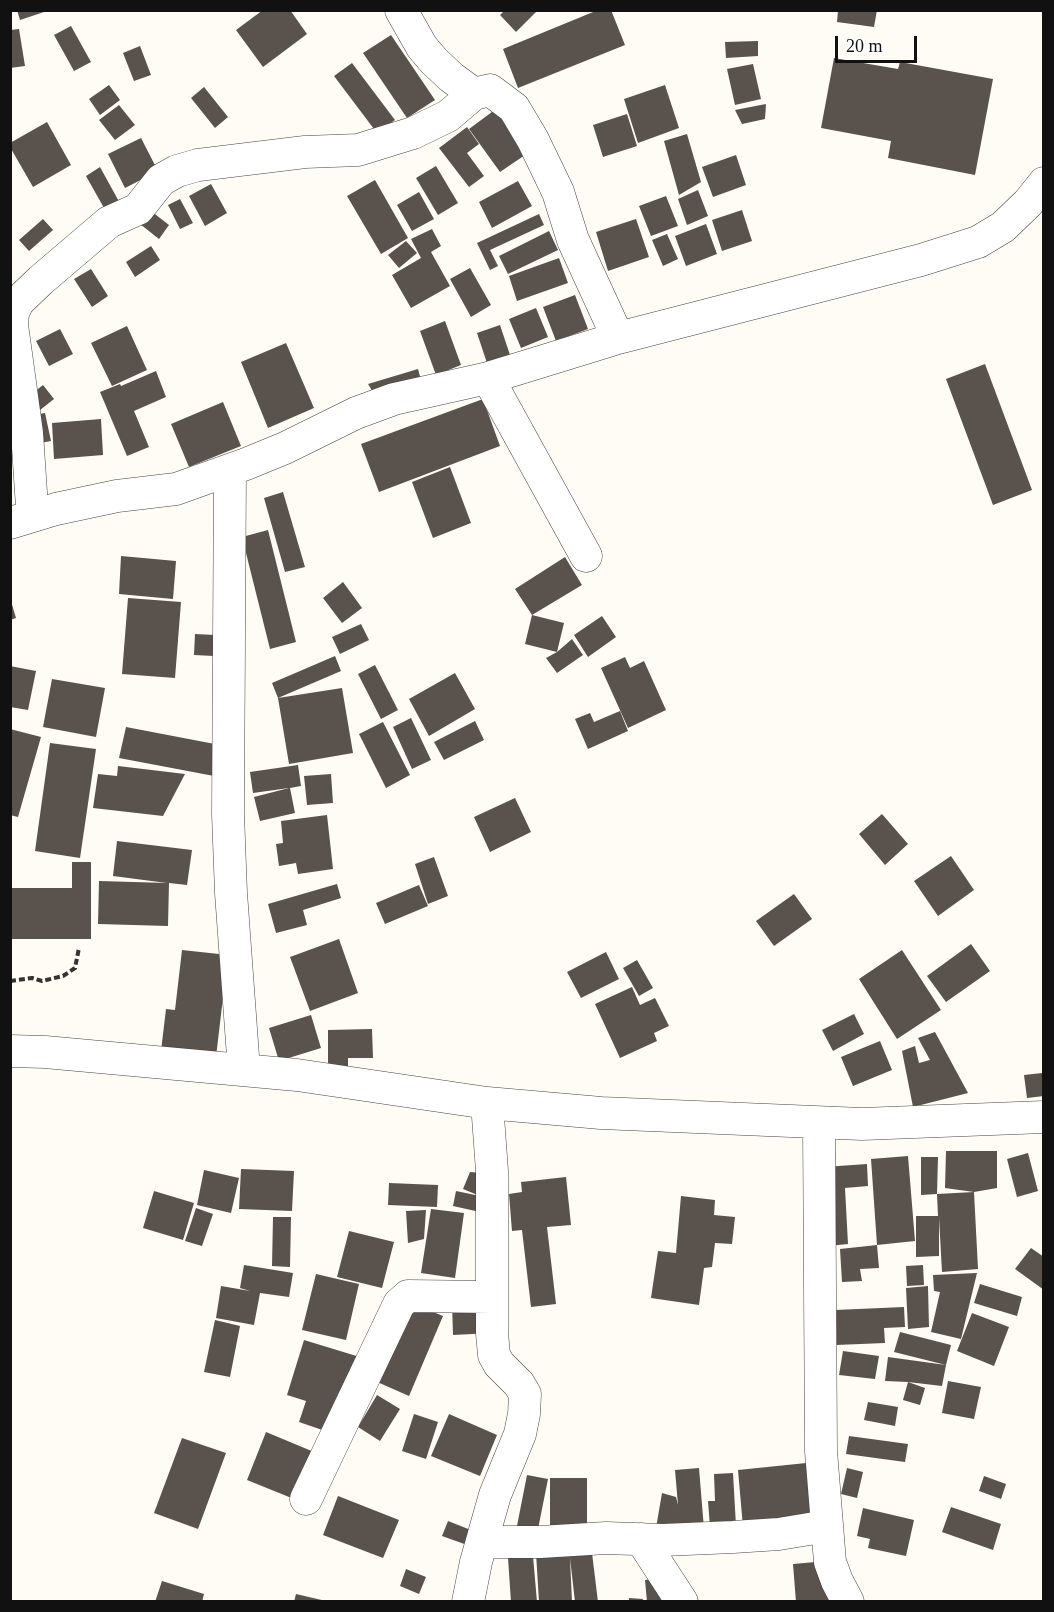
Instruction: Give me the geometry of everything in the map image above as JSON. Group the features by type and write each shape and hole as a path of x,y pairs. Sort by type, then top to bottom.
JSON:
{"street":[{"path":"401,10 422,47 434,62 474,94"},
{"path":"618,338 573,240 558,192 533,140 514,108 490,90 474,94 448,117 413,133 358,150 305,152 198,165 177,171 161,180 138,209 109,222 41,280 18,302 12,312 27,433 27,510 176,489 285,448 356,413 394,399 488,378 618,338 921,260 978,242 1003,226 1028,203 1044,183"},
{"path":"488,378 586,556"},
{"path":"230,470 228,814 231,893 244,1070"},
{"path":"10,1051 45,1052 297,1075 487,1103 601,1113 862,1125 1044,1117"},
{"path":"468,1602 495,1495 520,1434 525,1394 519,1384 499,1364 494,1354 492,1171 487,1103"},
{"path":"819,1123 821,1451 830,1562 848,1602"},
{"path":"306,1499 399,1304 408,1296 492,1297"},
{"path":"482,1542 540,1542 606,1538 675,1539 779,1534 827,1526"},
{"path":"641,1539 682,1602"}],"path":[{"path":"10,981 32,978 42,981 63,976 75,968 79,948"}],"building":[{"path":"17,10 47,10 47,11 20,20"},
{"path":"263,10 290,10 307,34 263,67 236,30"},
{"path":"505,10 538,10 516,32 500,15"},
{"path":"598,10 611,10 625,45 518,88 503,49"},
{"path":"838,10 877,10 874,27 837,22"},
{"path":"71,26 91,62 74,71 54,35"},
{"path":"19,29 25,66 10,68 10,30"},
{"path":"391,35 435,100 407,118 363,53"},
{"path":"758,41 758,56 726,58 725,42"},
{"path":"140,46 151,75 134,81 123,53"},
{"path":"834,58 898,69 900,62 993,79 975,175 888,158 891,141 821,128"},
{"path":"352,63 395,120 377,133 334,76"},
{"path":"753,64 761,99 735,105 727,69"},
{"path":"109,85 120,100 100,115 89,99"},
{"path":"665,85 679,128 638,143 624,99"},
{"path":"204,87 228,117 215,128 191,98"},
{"path":"766,104 765,119 742,124 735,110"},
{"path":"119,105 135,125 115,140 99,120"},
{"path":"496,109 528,153 500,172 469,129"},
{"path":"627,114 637,146 603,157 593,125"},
{"path":"47,122 71,165 33,187 10,147 10,143"},
{"path":"467,127 479,144 467,153 484,176 469,187 439,148"},
{"path":"687,134 701,182 679,195 664,141"},
{"path":"141,138 158,171 125,188 108,154"},
{"path":"736,155 746,185 713,197 702,167"},
{"path":"436,166 458,203 438,215 416,178"},
{"path":"100,167 122,207 108,215 86,176"},
{"path":"375,180 408,238 381,254 347,196"},
{"path":"518,181 532,206 492,228 479,202"},
{"path":"211,184 227,213 205,226 189,196"},
{"path":"698,190 708,216 687,225 678,199"},
{"path":"419,192 434,219 412,231 397,205"},
{"path":"666,196 678,226 651,236 639,206"},
{"path":"180,199 193,223 180,229 168,205"},
{"path":"742,210 752,241 722,251 712,220"},
{"path":"151,211 169,225 159,239 140,224"},
{"path":"539,214 544,225 490,250 498,266 490,270 477,243"},
{"path":"43,219 53,230 29,251 19,240"},
{"path":"636,219 649,257 608,271 596,232"},
{"path":"706,224 717,254 686,266 675,236"},
{"path":"432,229 441,246 431,252 450,286 411,308 392,275 421,258 411,239"},
{"path":"549,231 558,250 508,274 499,256"},
{"path":"667,234 678,259 663,266 652,240"},
{"path":"406,241 417,253 399,268 388,255"},
{"path":"151,246 160,260 135,277 126,262"},
{"path":"559,258 568,283 517,301 509,276"},
{"path":"470,268 491,305 471,317 450,279"},
{"path":"91,269 108,296 92,307 74,279"},
{"path":"575,295 588,329 556,341 543,307"},
{"path":"536,308 548,337 521,348 509,319"},
{"path":"445,321 461,365 436,375 420,331"},
{"path":"500,325 510,355 487,363 477,333"},
{"path":"127,326 147,370 112,386 91,343"},
{"path":"60,329 73,354 49,366 36,341"},
{"path":"286,343 314,408 268,428 241,362"},
{"path":"985,364 1032,490 993,505 946,379"},
{"path":"418,369 422,384 376,397 368,384"},
{"path":"156,371 166,397 134,411 149,447 127,456 100,392"},
{"path":"43,385 54,399 35,414 24,400"},
{"path":"483,399 500,446 379,492 361,444"},
{"path":"223,402 241,446 189,467 171,424"},
{"path":"45,413 51,441 35,444 29,416"},
{"path":"101,419 103,455 54,459 52,423"},
{"path":"450,467 471,523 433,538 412,482"},
{"path":"283,492 305,567 285,572 264,498"},
{"path":"268,530 296,642 270,649 242,537"},
{"path":"121,556 176,561 173,599 119,594"},
{"path":"565,557 582,585 532,615 515,589"},
{"path":"343,582 362,608 342,623 323,598"},
{"path":"128,598 181,602 175,678 122,674"},
{"path":"10,602 16,618 10,620"},
{"path":"532,615 564,623 557,652 525,644"},
{"path":"602,616 616,637 588,657 574,635"},
{"path":"361,624 369,640 340,654 332,637"},
{"path":"195,634 215,635 214,656 194,655"},
{"path":"572,639 583,655 557,673 546,658"},
{"path":"335,656 341,671 278,698 272,683"},
{"path":"625,657 630,668 644,661 666,710 628,728 601,668"},
{"path":"375,665 398,710 381,719 358,674"},
{"path":"10,666 36,671 28,710 10,707"},
{"path":"455,673 475,709 429,736 409,699"},
{"path":"52,679 105,688 96,737 43,727"},
{"path":"342,688 353,753 289,764 278,698"},
{"path":"620,711 628,731 588,749 575,719 590,713 594,722"},
{"path":"411,718 431,760 412,769 393,727"},
{"path":"475,721 484,740 444,760 434,742"},
{"path":"383,722 410,775 386,788 359,734"},
{"path":"126,727 220,745 214,776 119,758"},
{"path":"10,729 41,737 18,817 10,815"},
{"path":"50,743 96,749 80,858 35,851"},
{"path":"298,765 301,786 290,788 295,813 260,821 254,797 289,788 253,793 250,772"},
{"path":"118,766 185,774 163,816 93,808 98,774 117,776"},
{"path":"331,774 333,803 307,805 304,776"},
{"path":"515,798 531,832 490,852 474,817"},
{"path":"882,814 908,844 885,865 859,834"},
{"path":"327,815 333,869 298,874 296,863 279,866 276,844 283,843 281,821"},
{"path":"117,841 192,850 187,885 169,883 168,926 98,924 99,881 167,883 113,876"},
{"path":"951,856 974,890 938,916 914,881"},
{"path":"434,857 448,896 428,904 415,864"},
{"path":"72,862 91,862 91,939 10,939 10,888 72,888"},
{"path":"337,884 341,898 303,910 307,925 276,933 268,904"},
{"path":"419,885 428,906 385,924 376,903"},
{"path":"794,894 812,919 774,946 756,921"},
{"path":"339,939 358,993 310,1011 290,957"},
{"path":"971,944 990,971 946,1002 927,976"},
{"path":"182,950 228,955 216,1057 161,1051 166,1009 175,1010"},
{"path":"902,950 941,1010 897,1039 859,979"},
{"path":"606,952 619,979 581,998 567,972"},
{"path":"637,960 653,988 639,996 623,968"},
{"path":"632,987 640,1005 655,998 669,1026 654,1033 657,1041 620,1058 595,1004"},
{"path":"854,1014 864,1034 833,1051 822,1030"},
{"path":"311,1015 321,1048 279,1061 269,1028"},
{"path":"372,1029 373,1058 348,1058 348,1068 328,1068 328,1030"},
{"path":"935,1032 968,1093 913,1107 902,1051 915,1046 919,1063 930,1060 918,1038"},
{"path":"880,1041 892,1070 853,1086 841,1057"},
{"path":"1042,1073 1044,1096 1027,1098 1024,1075"},
{"path":"946,1151 997,1151 997,1188 974,1192 945,1188"},
{"path":"1028,1153 1038,1191 1017,1197 1007,1159"},
{"path":"908,1156 915,1241 877,1245 871,1159"},
{"path":"921,1157 938,1157 937,1194 921,1195"},
{"path":"867,1164 868,1186 845,1188 848,1244 828,1246 824,1167"},
{"path":"241,1169 294,1171 292,1211 239,1209"},
{"path":"204,1170 239,1178 231,1213 197,1205"},
{"path":"470,1172 482,1173 480,1212 453,1206 456,1191 480,1196 463,1189"},
{"path":"566,1177 571,1225 547,1227 556,1304 531,1307 522,1230 512,1231 509,1194 522,1192 521,1182"},
{"path":"389,1183 438,1185 437,1207 388,1205"},
{"path":"154,1191 194,1203 183,1240 143,1228"},
{"path":"974,1192 978,1269 942,1272 939,1218 939,1256 916,1257 916,1216 938,1216 937,1194"},
{"path":"681,1196 715,1200 714,1215 735,1217 732,1244 715,1243 712,1267 704,1268 699,1305 651,1298 658,1251 676,1253"},
{"path":"196,1208 213,1214 202,1246 185,1241"},
{"path":"431,1209 464,1213 455,1278 421,1273"},
{"path":"426,1210 424,1239 408,1243 406,1211"},
{"path":"273,1217 291,1217 290,1267 272,1266"},
{"path":"349,1231 394,1242 382,1288 337,1277"},
{"path":"877,1245 879,1268 860,1269 862,1281 842,1282 840,1249"},
{"path":"1031,1248 1044,1257 1044,1290 1015,1269"},
{"path":"244,1265 293,1273 289,1297 260,1293 254,1325 216,1318 221,1286 250,1291 240,1288"},
{"path":"923,1265 924,1285 907,1286 906,1266"},
{"path":"977,1273 961,1339 931,1332 940,1292 934,1291 933,1275"},
{"path":"316,1274 359,1284 346,1340 302,1330"},
{"path":"980,1284 1022,1297 1017,1316 974,1303"},
{"path":"928,1286 929,1327 908,1329 906,1288"},
{"path":"490,1301 492,1333 453,1335 452,1303"},
{"path":"409,1302 443,1316 409,1396 375,1381"},
{"path":"904,1307 905,1327 884,1328 885,1343 836,1345 835,1310"},
{"path":"972,1313 1009,1327 994,1366 957,1351"},
{"path":"215,1320 240,1326 230,1377 204,1372"},
{"path":"900,1332 951,1345 946,1365 894,1352"},
{"path":"304,1340 363,1358 337,1435 299,1422 306,1401 287,1395"},
{"path":"843,1351 879,1356 875,1379 839,1375"},
{"path":"888,1357 946,1365 942,1386 885,1381"},
{"path":"948,1381 981,1387 974,1419 942,1413"},
{"path":"908,1382 925,1388 920,1405 903,1400"},
{"path":"377,1395 400,1409 380,1441 358,1427"},
{"path":"868,1402 898,1407 895,1426 864,1420"},
{"path":"414,1414 438,1422 426,1459 402,1451"},
{"path":"449,1414 497,1435 480,1476 431,1456"},
{"path":"266,1432 314,1452 294,1499 247,1480"},
{"path":"849,1436 908,1444 905,1462 846,1454"},
{"path":"182,1438 226,1453 198,1529 154,1513"},
{"path":"816,1462 821,1519 743,1527 738,1470"},
{"path":"699,1468 704,1529 656,1528 662,1493 676,1497 678,1505 675,1470"},
{"path":"847,1468 863,1472 857,1498 841,1494"},
{"path":"733,1473 736,1526 710,1527 708,1501 715,1501 714,1474"},
{"path":"527,1475 548,1479 537,1534 516,1531"},
{"path":"984,1476 1006,1484 1001,1499 979,1491"},
{"path":"550,1478 587,1478 587,1532 550,1532"},
{"path":"338,1496 399,1520 383,1558 323,1535"},
{"path":"951,1507 1001,1524 993,1550 942,1532"},
{"path":"863,1508 914,1520 906,1556 868,1548 870,1539 857,1536"},
{"path":"448,1521 486,1536 481,1550 442,1536"},
{"path":"569,1551 569,1556 592,1553 598,1602 575,1602 570,1558 572,1602 539,1602 536,1553"},
{"path":"533,1556 537,1602 511,1602 508,1558"},
{"path":"827,1561 830,1602 796,1602 793,1564"},
{"path":"406,1569 426,1577 419,1594 400,1586"},
{"path":"668,1577 671,1602 647,1602 645,1580"},
{"path":"162,1581 204,1594 202,1602 155,1602"},
{"path":"296,1594 326,1601 294,1602"},
{"path":"629,1598 643,1599 642,1602 629,1602"}]}
